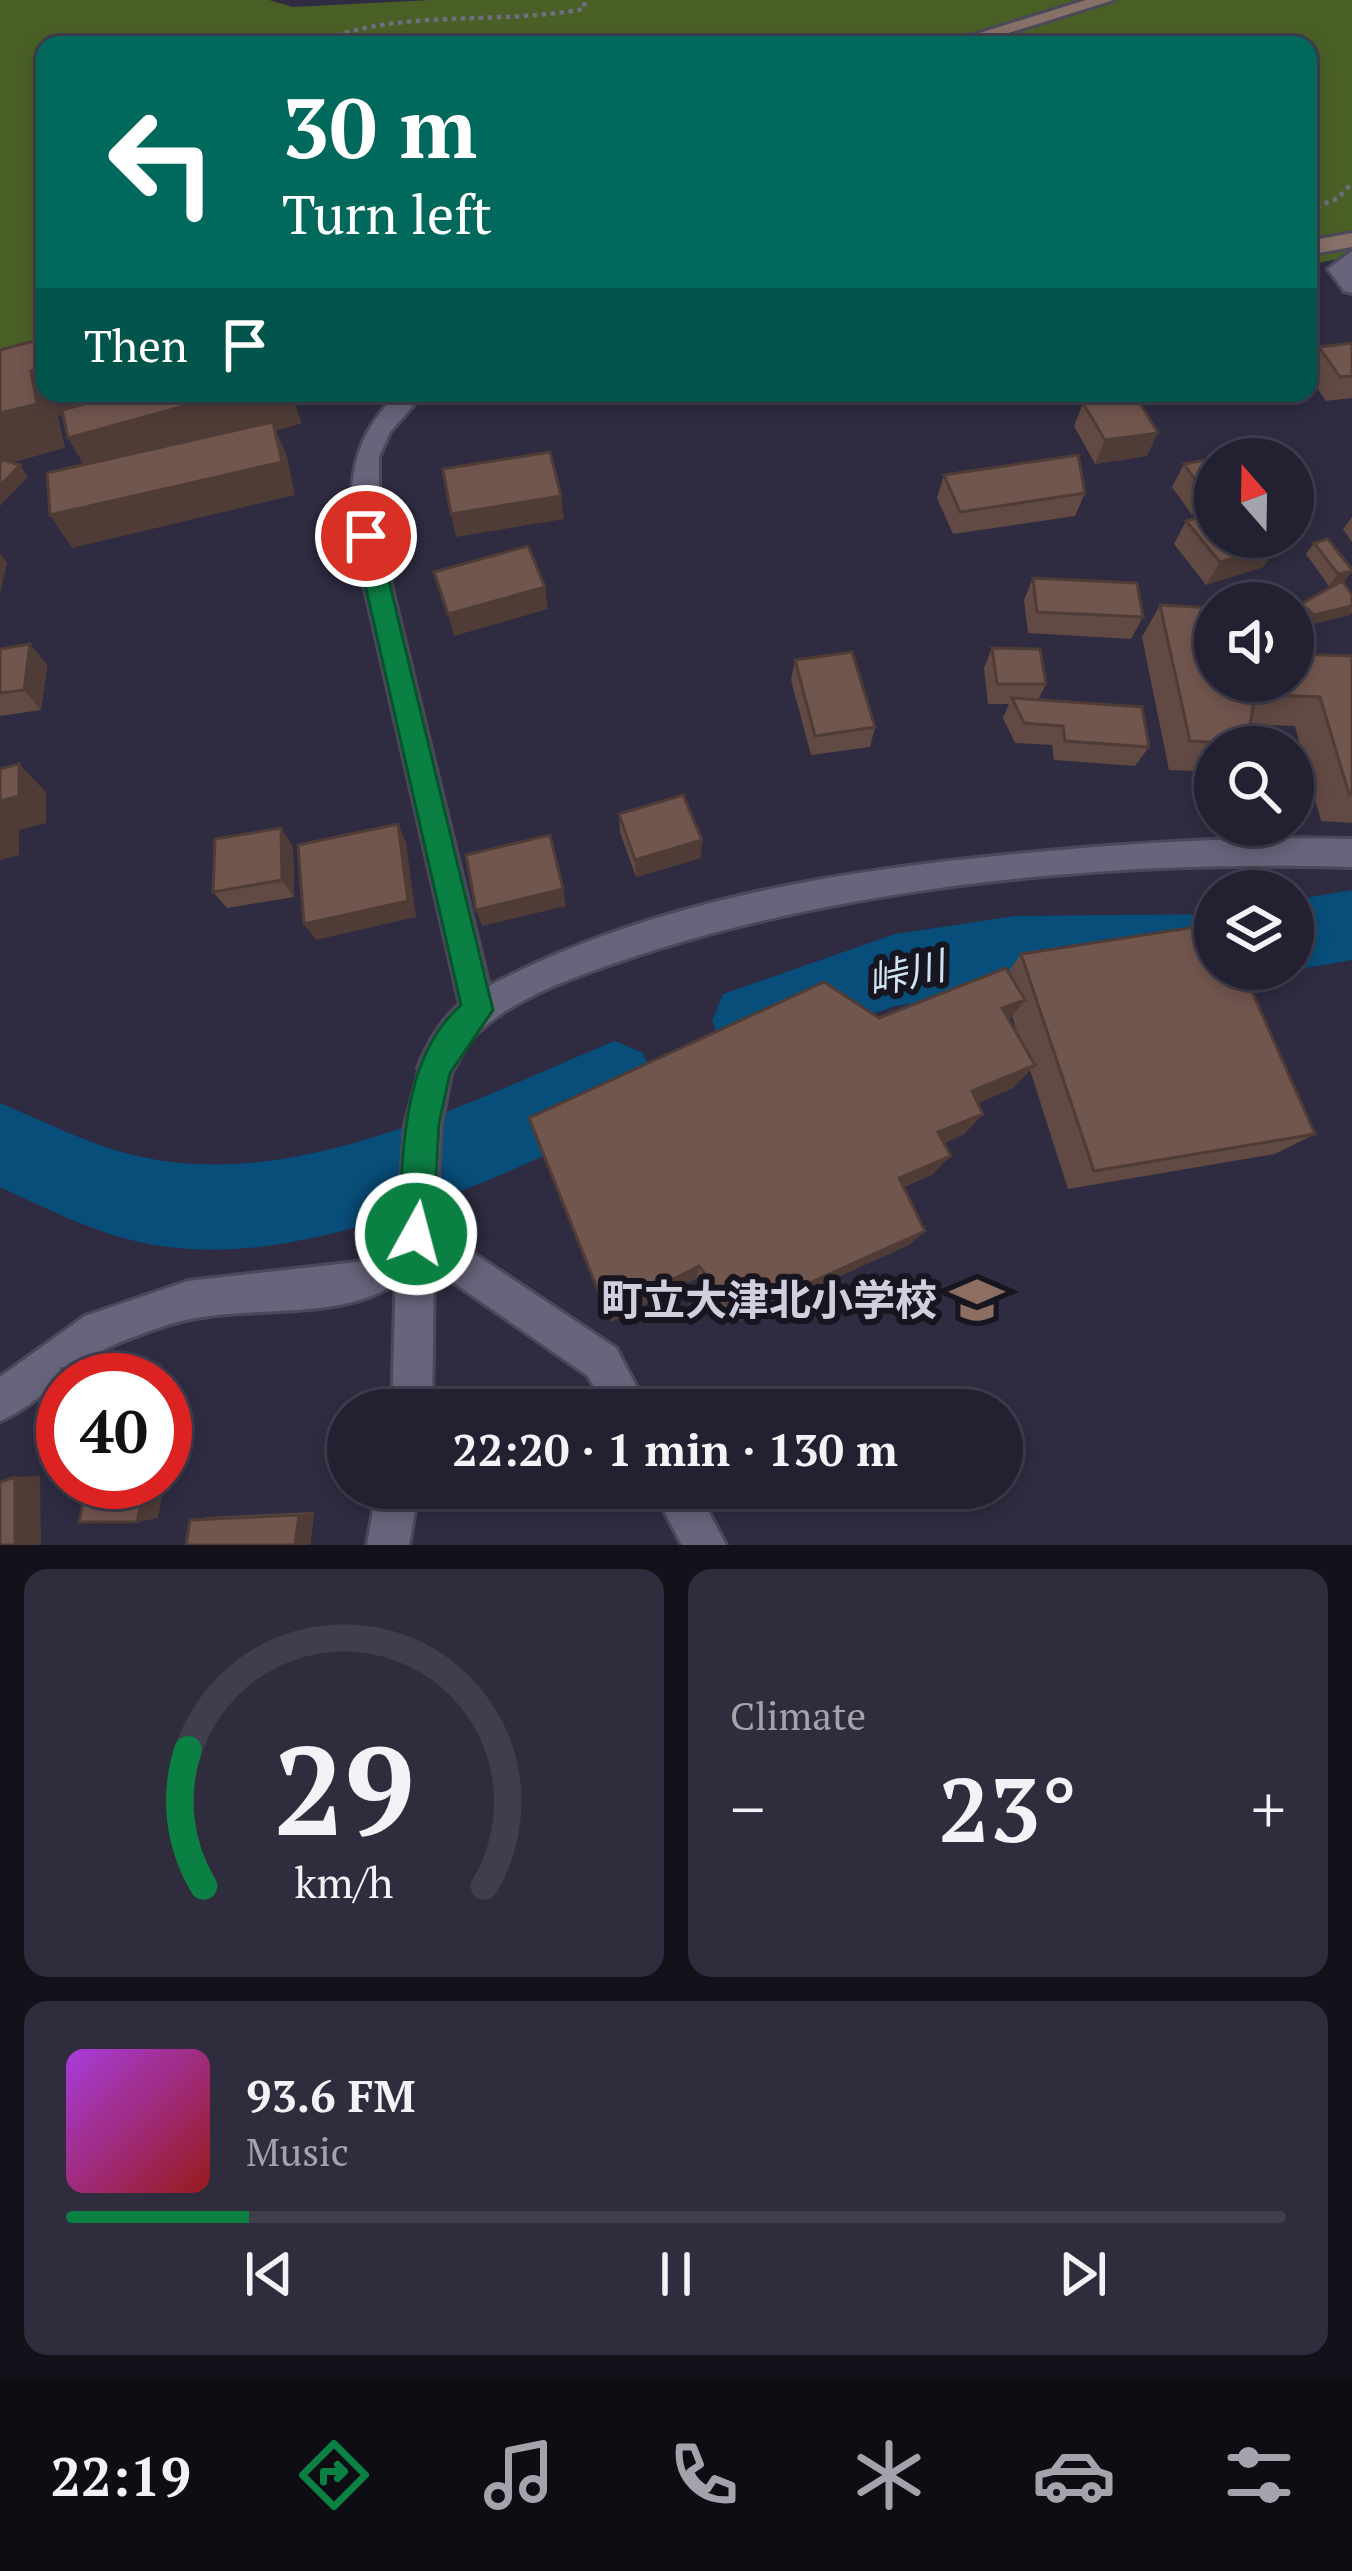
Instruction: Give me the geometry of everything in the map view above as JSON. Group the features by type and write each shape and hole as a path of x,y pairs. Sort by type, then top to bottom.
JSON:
{"main road":[{"path":"981,36 1105,0"},
{"path":"1317,246 1352,240"}],"street":[{"path":"1352,258 1339,269 1352,286"},
{"path":"404,402 368,443 361,484 366,536 478,1010"},
{"path":"412,1389 423,1124 435,1068 457,1029 478,1010 554,969 748,907 875,884 1250,850 1352,853"},
{"path":"0,1401 99,1330 188,1300 350,1285 378,1276 416,1234"},
{"path":"416,1234 602,1362 617,1389"},
{"path":"388,1545 394,1509"},
{"path":"685,1509 705,1545"}],"path":[{"path":"326,36 365,26 476,16 558,16 584,9 585,0"},
{"path":"1317,207 1338,198 1352,183"}],"green space":[{"path":"0,0 269,0 293,7 430,0 1352,0 1352,256 1317,263 1317,36 36,36 36,359 0,368"}],"building":[{"path":"36,340 36,370 31,371 37,404 0,413 0,350"},
{"path":"1352,343 1352,376 1340,377 1319,347"},
{"path":"91,402 199,402 68,438 62,410"},
{"path":"1139,402 1158,433 1105,440 1083,403"},
{"path":"273,422 282,462 50,515 47,473"},
{"path":"550,452 561,496 451,514 443,469"},
{"path":"1078,455 1085,493 960,512 944,475"},
{"path":"0,461 20,465 0,486"},
{"path":"1328,539 1352,571 1338,574 1314,543"},
{"path":"528,546 545,587 448,614 434,572"},
{"path":"1033,578 1137,583 1143,617 1037,612"},
{"path":"1342,581 1352,595 1352,606 1314,615 1314,597"},
{"path":"1160,605 1194,607 1194,702 1254,702 1250,726 1194,726 1194,741 1190,741"},
{"path":"30,644 24,690 0,693 0,649"},
{"path":"992,648 1040,649 1046,684 997,684"},
{"path":"852,652 875,727 815,736 795,660"},
{"path":"1314,655 1352,656 1352,794 1349,794 1320,697 1314,697"},
{"path":"1012,698 1142,707 1149,747 1065,741 1063,726 1024,723"},
{"path":"19,764 19,796 0,801 0,769"},
{"path":"683,795 702,840 635,860 619,814"},
{"path":"398,824 408,901 304,924 298,845"},
{"path":"281,828 282,880 213,892 215,839"},
{"path":"550,835 563,889 476,910 466,855"},
{"path":"1194,927 1194,990 1251,990 1315,1134 1094,1171 1021,954"},
{"path":"1006,968 1025,1000 1002,1008 1035,1065 972,1091 983,1114 938,1132 951,1156 899,1178 925,1231 736,1316 699,1266 607,1313 529,1118 824,982 879,1018"},
{"path":"15,1477 15,1545 0,1545 0,1482"},
{"path":"82,1509 140,1509 137,1522 79,1522"},
{"path":"299,1515 295,1545 186,1545 190,1520"}],"waterway":[{"name":"峠川","path":"1314,931 1352,925"},
{"name":"峠川","path":"751,1021 895,970 1015,952 1194,949"},
{"name":"峠川","path":"0,1144 129,1197 174,1205 230,1205 286,1198 401,1170 512,1128 615,1081"}],"place":[{"name":"町立大津北小学校","path":"977,1300"}],"route":[{"path":"366,536 478,1010 457,1029 435,1068 423,1124 416,1234"}]}
